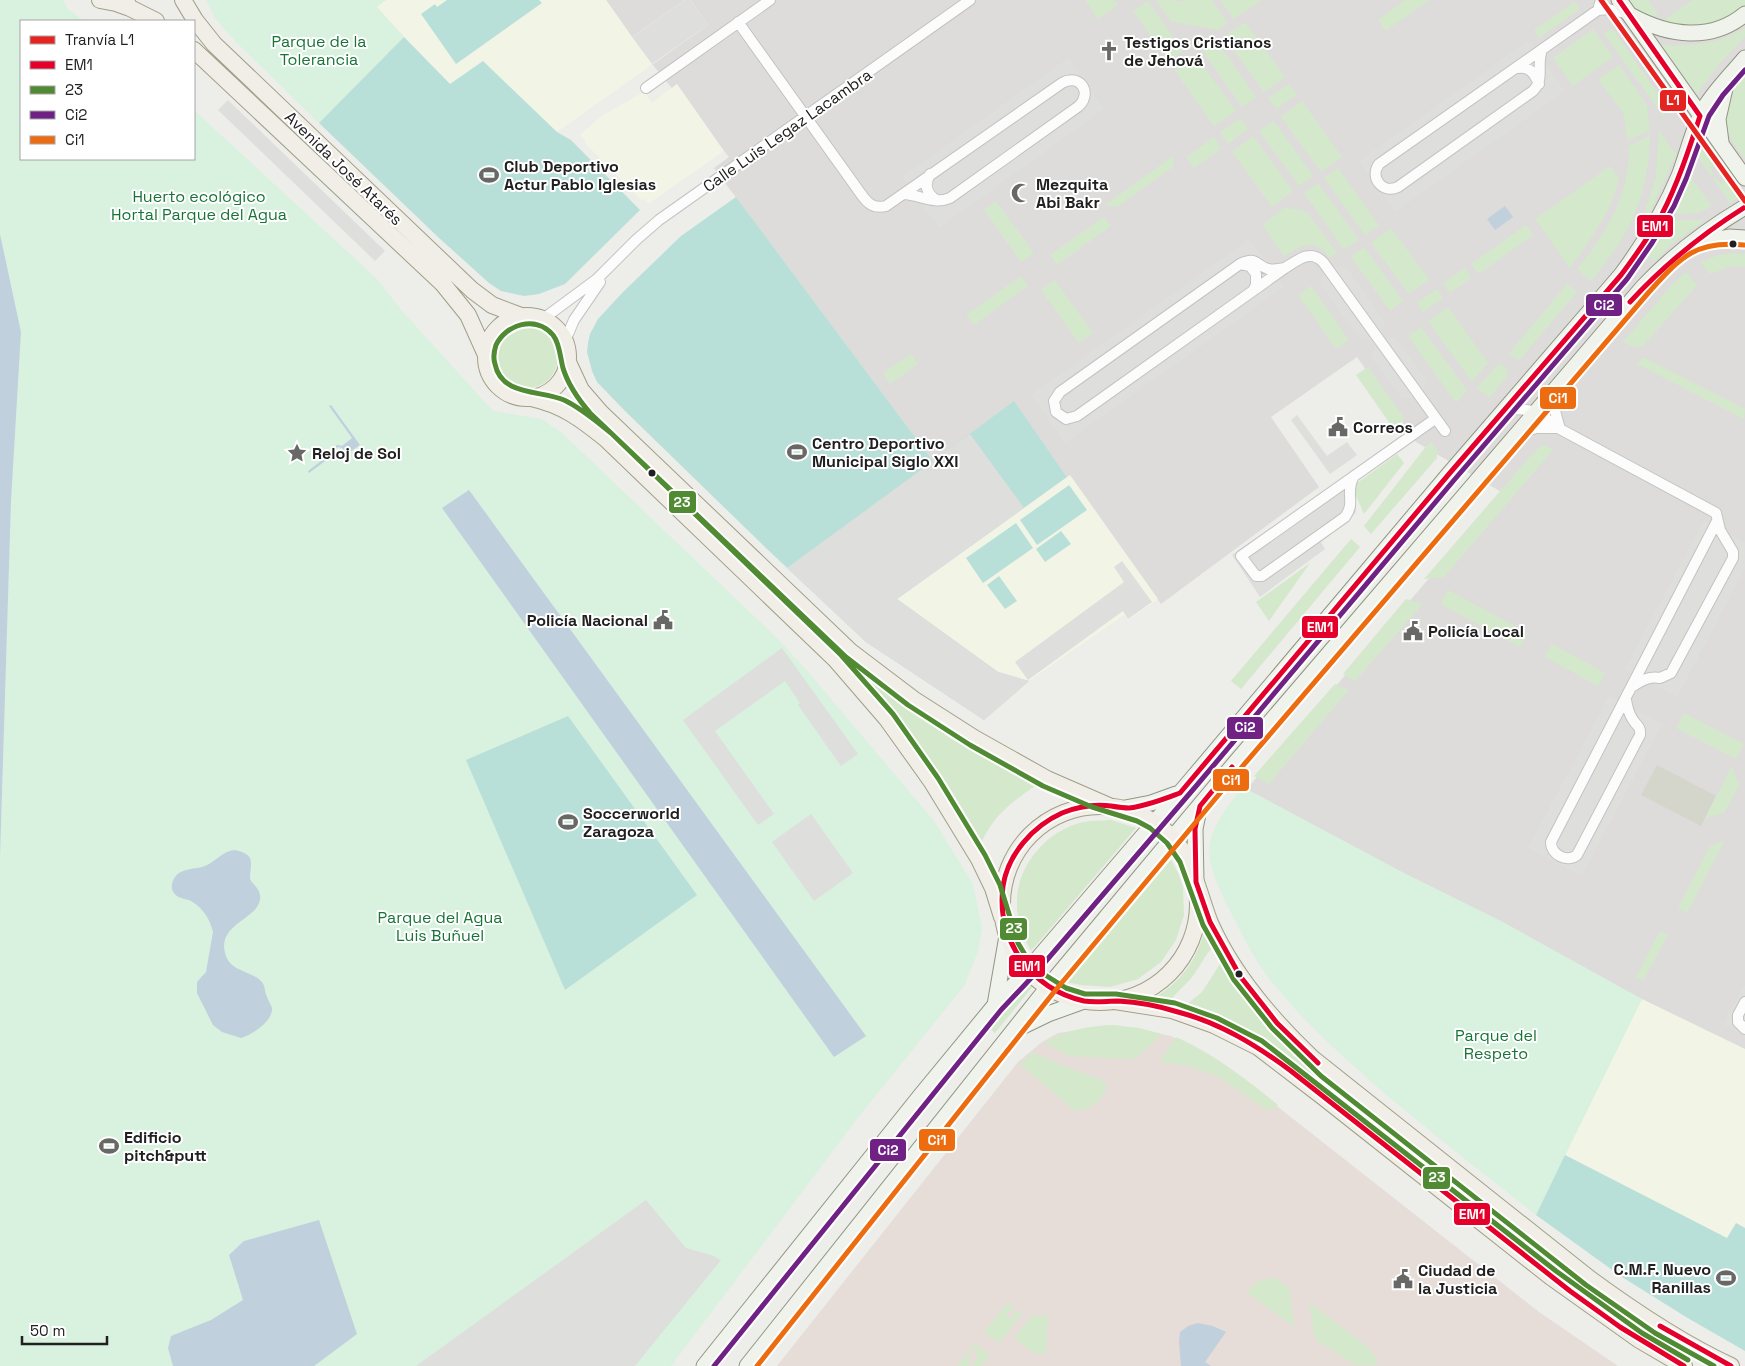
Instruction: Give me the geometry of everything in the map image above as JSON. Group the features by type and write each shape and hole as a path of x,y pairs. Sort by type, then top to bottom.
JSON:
{"main road":[{"path":"108,2 134,0"},
{"name":"Avenida José Atarés","path":"184,0 195,20 214,44 465,283 492,305 521,316"},
{"path":"1619,0 1722,147 1740,166 1745,178"},
{"path":"108,2 130,8 154,20"},
{"path":"1629,14 1658,28 1683,34 1710,32 1727,25 1743,15"},
{"name":"Avenida José Atarés","path":"195,51 443,284 468,315 486,355"},
{"path":"704,1366 921,1095 995,1006 1180,793 1449,474 1611,286 1643,245 1671,194 1700,116 1713,95 1745,58"},
{"path":"1722,147 1718,119 1727,80"},
{"path":"746,1366 1048,987 1392,579 1643,287 1660,269 1690,244 1745,207"},
{"path":"1690,244 1729,237 1745,238"},
{"path":"532,316 543,319 560,332 565,341 568,351 568,362 562,378 552,390 542,396 520,398 508,394 491,378 487,367 486,355 488,344 500,325 510,319 532,316"},
{"path":"568,362 581,390 600,412 852,652 913,699 974,738 1046,780 1154,822 1173,838 1188,859 1210,922 1240,976 1277,1023 1312,1058 1629,1308 1731,1366"},
{"path":"531,398 550,402 567,410 606,439 836,660 887,719 932,782 979,859 993,888 1007,936 1016,955 1028,970 1048,987 1063,995 1084,1001 1115,1000 1172,1010 1214,1024 1258,1047 1551,1277 1630,1334 1684,1366"},
{"path":"1002,917 1002,896 1006,875 1014,855 1027,838 1043,824 1062,813 1076,808 1117,807 1151,803 1180,793"},
{"path":"1115,1000 1145,990 1163,979 1178,963 1189,945 1196,925 1198,904 1195,829 1200,806"},
{"path":"995,1006 1007,936"},
{"path":"1011,1032 1048,1014 1084,1001"}],"street":[{"path":"646,88 763,3 770,0"},
{"name":"Calle Luis Legaz Lacambra","path":"543,319 587,287 659,220 970,0"},
{"path":"1542,50 1539,56 1541,74 1539,84 1533,91 1398,187 1392,190 1382,186 1375,172 1378,164 1542,50 1600,5 1629,14"},
{"path":"738,22 867,202 872,206 886,206 1062,83 1071,79 1076,80 1083,87 1085,98 1079,106 950,198 934,201 912,194 904,194"},
{"path":"1516,68 1528,68 1532,71 1539,84"},
{"path":"930,174 926,182 927,191 930,196 940,201"},
{"path":"1285,268 1267,269 1252,261 1240,264 1060,392 1054,401 1056,412 1066,419 1077,416 1285,268 1310,255 1323,262 1444,431"},
{"path":"1240,264 1250,266 1256,274 1256,285 1253,291"},
{"name":"Calle Luis Legaz Lacambra","path":"565,341 580,309 610,267"},
{"path":"1554,391 1554,407 1560,429"},
{"path":"1504,412 1523,409 1536,412 1560,429 1712,510 1717,517 1717,521 1733,552 1733,558 1671,673 1664,677 1646,678 1632,686"},
{"path":"1353,478 1349,489 1351,502 1345,517 1262,576 1256,576 1241,556 1436,419"},
{"path":"1520,432 1537,428 1560,429"},
{"path":"1328,495 1341,496 1347,502 1349,509"},
{"path":"1626,700 1626,706 1639,727 1640,735 1577,855 1573,858 1564,858 1553,850 1551,842 1717,521"},
{"path":"1700,552 1713,543 1728,543"},
{"path":"1649,654 1648,666 1655,677"},
{"path":"1610,729 1621,720 1633,720"},
{"path":"1745,1002 1738,1015 1738,1022 1745,1029"}],"shaded area":[{"path":"386,0 606,0 632,37 685,0 690,0 708,25 557,132 483,61 450,84 376,7"},
{"path":"447,0 539,0 542,3 456,64 421,14 435,4 437,7"},
{"path":"606,0 685,0 632,37"},
{"path":"685,0 690,0 708,25 652,64 632,37"},
{"path":"690,0 1745,0 1745,1057 1244,792 1503,493 1416,442 1357,357 1271,417 1319,487 1161,604 1014,402 933,461 714,168 729,157 652,64 708,25"},
{"name":"Club Deportivo Actur Pablo Iglesias","path":"404,37 450,84 483,61 557,132 571,140 640,210 565,284 539,294 524,296 501,291 489,283 438,237 319,123"},
{"path":"1529,40 1565,91 1395,212 1359,161"},
{"path":"1068,58 1104,109 939,228 902,177"},
{"path":"677,84 724,151 648,204 644,199 641,200 585,143 580,135 600,117 644,92 652,103"},
{"path":"228,100 385,251 375,261 218,110"},
{"name":"Centro Deportivo Municipal Siglo XXI","path":"736,197 933,461 1014,401 1067,477 897,599 998,672 1029,681 984,720 866,642 767,549 597,382 587,352 590,334 598,319 681,236"},
{"path":"1505,206 1513,217 1495,230 1487,219"},
{"path":"0,234 21,332 11,501 0,858"},
{"path":"1249,239 1284,287 1065,443 1031,395"},
{"path":"1345,266 1385,322 1381,330 1386,338 1395,337 1427,381 1423,390 1413,398 1402,398 1371,357 1375,347 1369,338 1360,339 1320,284 1323,275 1334,267"},
{"path":"331,405 360,445 347,454 342,448 338,447 332,456 309,473 308,471 330,454 331,450 337,445 342,446 352,438 329,406"},
{"path":"1297,415 1327,456 1347,442 1357,455 1330,474 1291,420"},
{"path":"970,434 1024,508 897,599 998,672 1029,681 984,720 866,642 787,568"},
{"path":"1070,475 1158,599 1128,620 1124,615 1029,681 998,672 897,599"},
{"path":"1341,479 1356,502 1356,512 1350,520 1321,542 1325,549 1260,597 1232,555"},
{"path":"1069,485 1087,510 1037,545 1020,520"},
{"path":"469,490 866,1036 834,1057 442,508"},
{"path":"1704,520 1745,542 1745,569 1677,697 1625,669"},
{"path":"1016,523 1033,548 983,583 966,558"},
{"path":"1061,531 1071,544 1045,562 1036,549"},
{"path":"1122,561 1152,602 1128,619 1123,611 1028,680 1015,662 1124,582 1114,567"},
{"path":"999,576 1017,601 1005,609 987,585"},
{"path":"782,648 858,754 841,766 798,705 800,703 785,681 715,731 774,814 758,825 683,720"},
{"path":"1609,696 1662,724 1582,876 1528,848"},
{"name":"Soccerworld Zaragoza","path":"568,716 697,895 565,990 466,760"},
{"path":"1657,765 1716,796 1701,826 1641,795"},
{"path":"811,814 853,873 814,901 772,842"},
{"path":"235,850 247,854 251,860 250,879 260,895 259,903 255,910 233,927 228,934 224,943 225,953 227,959 235,967 262,982 272,1008 266,1022 256,1031 241,1038 222,1032 213,1025 197,993 197,982 206,972 213,932 208,918 202,910 191,901 177,896 172,887 173,881 179,873 205,866 227,852"},
{"path":"1745,984 1745,1036 1723,1024"},
{"path":"1642,999 1745,1049 1745,1228 1736,1223 1727,1238 1565,1155"},
{"path":"1129,1028 1171,1036 1236,1074 1539,1312 1618,1366 777,1366 1018,1062 1042,1042 1058,1033"},
{"path":"1565,1155 1727,1238 1736,1223 1745,1228 1745,1351 1622,1277 1536,1215"},
{"path":"646,1200 686,1248 721,1260 635,1366 416,1366"},
{"path":"319,1220 357,1334 314,1366 173,1366 168,1348 171,1336 211,1320 243,1300 229,1255 244,1241"},
{"path":"1198,1323 1213,1326 1226,1332 1205,1362 1211,1366 1181,1366 1180,1332 1188,1326"}],"green space":[{"name":"Parque del Agua Luis Buñuel","path":"0,0 63,0 68,9 83,20 20,20 20,160 195,160 195,111 377,279 403,312 493,411 542,419 562,433 778,639 810,674 934,821 973,884 982,928 978,951 964,986 860,1115 671,1366 0,1366 0,858 11,501 21,332 0,234"},
{"name":"Parque de la Tolerancia","path":"206,0 386,0 377,7 404,37 319,123 235,41 215,18"},
{"path":"1085,0 1114,0 1118,5 1098,19"},
{"path":"1156,0 1179,2 1187,0 1212,0 1228,23 1219,30 1171,22"},
{"path":"1220,0 1262,0 1234,19"},
{"path":"1405,0 1429,0 1386,31 1378,20"},
{"path":"1629,0 1648,0 1658,14 1651,19 1639,11"},
{"path":"1692,0 1745,0 1745,9 1740,13 1699,28 1660,23"},
{"path":"1148,1 1183,51 1169,61 1133,11"},
{"path":"1574,2 1580,9 1539,38 1534,30"},
{"path":"1245,22 1285,77 1264,92 1224,37"},
{"path":"1612,28 1670,111 1663,116 1604,34"},
{"path":"1745,28 1745,37 1721,62 1697,94 1661,45 1694,45 1715,41"},
{"path":"1593,29 1613,57 1573,86 1553,58"},
{"path":"1217,41 1256,97 1242,107 1202,51"},
{"path":"1196,56 1236,111 1214,126 1175,71"},
{"path":"1619,65 1647,105 1650,130 1628,141 1623,113 1598,79"},
{"path":"1745,73 1745,158 1736,148 1730,137 1726,115 1731,94"},
{"path":"1289,84 1297,95 1276,109 1268,98"},
{"path":"1302,101 1342,157 1321,172 1281,117"},
{"path":"1241,118 1248,129 1228,144 1220,132"},
{"path":"1274,121 1313,176 1299,186 1259,131"},
{"path":"1659,130 1676,154 1650,212 1639,229 1656,177"},
{"path":"1650,135 1646,178 1635,214 1617,247 1591,281 1577,269 1598,241 1615,212 1626,180 1629,146"},
{"path":"1253,136 1293,191 1272,207 1232,152"},
{"path":"1214,137 1221,149 1194,168 1186,157"},
{"path":"1701,145 1738,198 1730,203 1713,178 1715,177 1721,184 1724,181 1713,165 1709,167 1714,175 1711,176 1697,156"},
{"path":"1173,156 1173,167 1117,207 1105,205"},
{"path":"1610,166 1619,179 1611,203 1599,226 1570,268 1535,219"},
{"path":"1338,168 1379,225 1365,235 1324,178"},
{"path":"1690,176 1712,206 1699,213 1678,214 1676,212"},
{"path":"1318,183 1359,240 1344,250 1304,193"},
{"path":"996,201 1034,253 1021,262 984,210"},
{"path":"1285,207 1307,212 1337,253 1330,258 1319,248 1308,245 1297,248 1284,256 1262,225"},
{"path":"1104,217 1111,226 1057,265 1050,255"},
{"path":"1674,220 1702,220 1703,222 1673,243 1654,262 1648,255 1670,222"},
{"path":"1526,225 1533,235 1479,274 1471,264"},
{"path":"1391,228 1429,279 1409,294 1371,243"},
{"path":"1364,247 1403,301 1390,311 1351,257"},
{"path":"1745,254 1745,266 1729,267 1710,274 1700,262 1719,255"},
{"path":"1465,268 1471,278 1450,293 1443,283"},
{"path":"1686,272 1697,285 1643,346 1636,348 1623,342 1669,288"},
{"path":"1021,276 1028,286 974,325 966,315"},
{"path":"1055,280 1093,333 1079,343 1041,290"},
{"path":"1567,284 1577,292 1519,361 1509,353"},
{"path":"1311,286 1349,340 1336,349 1298,295"},
{"path":"1437,289 1443,298 1423,312 1417,303"},
{"path":"1448,307 1488,363 1472,382 1428,321"},
{"path":"527,326 539,328 549,335 556,345 558,357 556,369 549,379 539,386 527,388 515,386 505,379 498,369 496,357 498,345 505,335 515,328"},
{"path":"1421,327 1467,390 1456,403 1408,336"},
{"path":"911,354 918,364 890,384 883,373"},
{"path":"1643,357 1745,409 1744,419 1637,364"},
{"path":"1500,364 1506,367 1508,376 1489,398 1477,388 1496,366"},
{"path":"1368,367 1405,419 1393,428 1356,375"},
{"path":"1431,442 1437,449 1437,458 1371,534 1364,526"},
{"path":"1543,445 1554,449 1444,577 1424,579 1534,452"},
{"path":"1397,454 1404,463 1364,514 1354,491 1356,484"},
{"path":"1351,539 1360,547 1241,689 1231,681"},
{"path":"1310,563 1269,621 1256,602"},
{"path":"1448,590 1528,633 1520,647 1440,604"},
{"path":"1406,599 1423,604 1355,681 1343,674"},
{"path":"1552,644 1605,673 1598,686 1545,657"},
{"path":"862,671 950,738 1035,786 998,816 982,841 927,755"},
{"path":"1335,684 1349,690 1269,784 1254,776"},
{"path":"1684,713 1744,744 1736,759 1676,728"},
{"path":"1732,766 1739,785 1724,813 1705,818"},
{"name":"Parque del Respeto","path":"1243,787 1404,873 1501,921 1642,999 1536,1215 1368,1079 1315,1030 1267,976 1251,951 1228,907 1214,875 1210,858 1210,842 1215,827"},
{"path":"1111,820 1136,828 1031,951 1021,927 1017,907 1019,886 1029,861 1048,840 1071,826 1084,822"},
{"path":"1725,840 1687,913 1678,908 1710,846"},
{"path":"1171,860 1183,888 1184,915 1176,940 1161,962 1138,979 1110,987 1066,982"},
{"path":"1660,931 1668,935 1643,981 1636,977"},
{"path":"1204,932 1213,947 1190,980 1171,1000 1156,997 1180,977 1192,961"},
{"path":"1220,964 1298,1057 1341,1092 1336,1097 1275,1049 1218,1017 1186,1005 1202,992"},
{"path":"1030,983 1033,986 995,1033 989,1028"},
{"path":"1113,1025 1139,1028 1162,1034 1135,1059 1069,1056 1044,1042 1077,1029"},
{"path":"1176,1037 1217,1059 1278,1105 1267,1110 1217,1076 1188,1066 1160,1062"},
{"path":"1032,1052 1063,1066 1100,1079 1107,1086 1105,1092 1099,1101 1091,1107 1074,1110 1020,1064"},
{"path":"1275,1278 1289,1288 1294,1327 1248,1293 1259,1281"},
{"path":"1309,1302 1369,1348 1375,1356 1377,1365 1355,1365 1315,1339"},
{"path":"1006,1305 1014,1305 1006,1317 1010,1320 1018,1310 1022,1314 999,1343 984,1332"},
{"path":"1048,1315 1046,1354 1034,1353 1014,1338 1032,1316"},
{"path":"975,1343 990,1355 981,1366 973,1366 977,1357 977,1350 975,1348 969,1355 969,1366 957,1366"}],"tram line":[{"name":"L1","path":"1601,0 1745,201"}],"transit line":[{"name":"EM1","path":"1619,0 1700,116 1673,190 1662,214 1643,245 1621,275 1449,474 1180,793 1136,807 1099,805 1080,808 1062,813 1041,825 1024,842 1010,863 1003,886 1002,906 1005,925 1021,959 1033,974 1048,986 1065,995 1084,1001 1118,1001 1171,1010 1208,1022 1251,1044 1291,1071 1570,1291 1620,1327 1684,1366"},
{"name":"Ci2","path":"714,1366 1001,1010 1034,975 1197,785 1455,479 1627,279 1652,243 1674,206 1709,116 1723,95 1745,70"},
{"name":"EM1","path":"1630,302 1656,275 1684,251 1745,207"},
{"name":"Ci1","path":"757,1366 1054,992 1241,768 1649,292 1670,270 1690,254 1713,245 1744,245"},
{"name":"23","path":"1688,1360 1642,1333 1556,1271 1262,1041 1217,1018 1175,1003 1116,994 1085,994 1066,988 1042,973 1027,958 1018,943 1000,885 985,855 938,778 893,714 841,655 611,433 605,428 594,419 564,400 513,387 505,382 499,374 494,359 495,347 501,338 514,327 530,324 538,325 553,335 568,380 590,413 846,657 908,705 970,745 1043,786 1092,807 1137,821 1150,828 1167,843 1180,862 1203,925 1234,980 1272,1028 1321,1076 1586,1285 1655,1333 1714,1366"},
{"name":"EM1","path":"1232,767 1200,806 1195,829 1196,882 1210,922 1240,976 1277,1023 1318,1063"},
{"name":"EM1","path":"1660,1326 1731,1366"}],"place":[{"name":"Testigos Cristianos de Jehová","path":"1109,51"},
{"name":"Club Deportivo Actur Pablo Iglesias","path":"489,175"},
{"name":"Mezquita Abi Bakr","path":"1021,193"},
{"name":"Correos","path":"1338,427"},
{"name":"Centro Deportivo Municipal Siglo XXI","path":"797,452"},
{"name":"Reloj de Sol","path":"297,453"},
{"name":"Policía Nacional","path":"663,620"},
{"name":"Policía Local","path":"1413,631"},
{"name":"Soccerworld Zaragoza","path":"568,822"},
{"name":"Edificio pitch&putt","path":"109,1146"},
{"name":"C.M.F. Nuevo Ranillas","path":"1726,1278"},
{"name":"Ciudad de la Justicia","path":"1403,1279"}],"park label":[{"name":"Huerto ecológico Hortal Parque del Agua","path":"199,205"}]}
